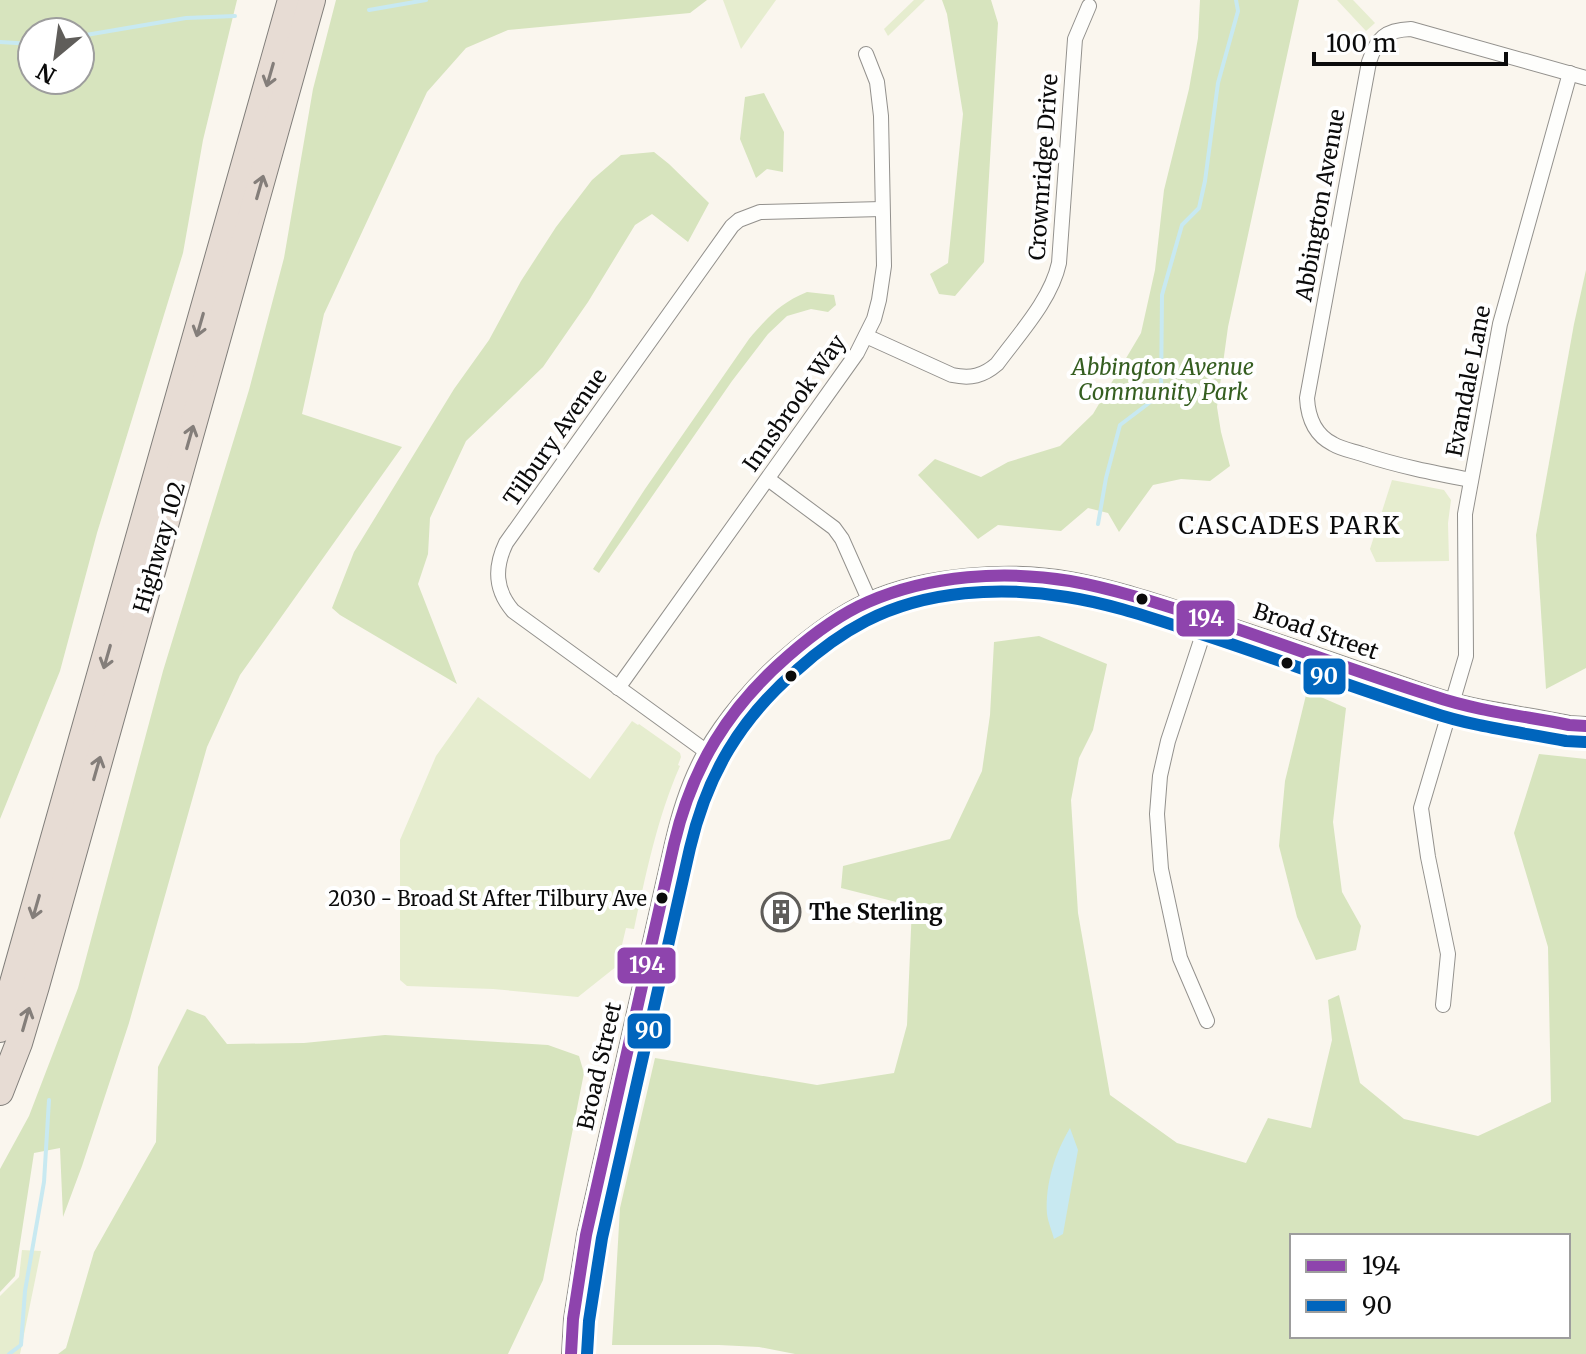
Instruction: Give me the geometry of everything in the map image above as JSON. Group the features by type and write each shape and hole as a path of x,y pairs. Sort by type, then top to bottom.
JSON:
{"highway":[{"name":"Highway 102","path":"0,1029 291,0"},
{"name":"Highway 102","path":"0,1092 19,1043 40,970 312,0"}],"street":[{"name":"Crownridge Drive","path":"866,336 952,375 965,378 977,376 997,364 1049,292 1059,263 1075,39 1089,6"},
{"name":"Abbington Avenue","path":"1471,480 1404,467 1332,444 1320,434 1308,412 1307,398 1369,62 1374,48 1383,37 1396,29 1411,29 1586,78"},
{"name":"Innsbrook Way","path":"618,688 857,353 874,319 882,283 881,116 877,82 866,54"},
{"name":"Evandale Lane","path":"1443,1005 1448,954 1421,808 1466,656 1464,528 1500,324 1570,73"},
{"name":"Tilbury Avenue","path":"707,752 521,618 501,595 498,564 506,543 732,226 760,212 882,209"},
{"path":"768,479 834,528 870,602"},
{"name":"Broad Street","path":"571,1354 586,1235 676,834 691,787 707,752 750,694 802,643 841,617 870,602 914,587 957,579 997,575 1070,580 1208,619 1452,703 1586,726"},
{"path":"1207,1021 1180,958 1161,869 1157,814 1160,776 1168,741 1208,619"}],"green space":[{"path":"0,0 237,0 203,140 183,253 97,533 60,671 0,819"},
{"path":"336,0 707,0 690,13 508,30 466,48 427,92 324,314 302,414 402,447 240,675 207,747 129,1023 63,1217 60,1148 34,1153 15,1276 0,1292 0,1169 29,1116 78,988 163,671 249,390 284,258 313,89"},
{"path":"723,0 776,0 741,49"},
{"path":"914,0 925,0 888,36 884,29"},
{"path":"942,0 991,0 998,23 984,262 955,296 939,294 930,274 948,263 963,114"},
{"name":"Abbington Avenue Community Park","path":"1200,0 1299,0 1228,327 1217,407 1230,466 1210,481 1181,479 1153,485 1119,532 1108,513 1088,508 1061,531 998,525 978,539 918,475 935,459 981,477 1008,462 1060,446 1093,414 1141,333 1155,270 1164,190 1189,89 1198,38"},
{"path":"1337,0 1353,0 1375,23 1366,31"},
{"path":"764,93 784,132 783,172 767,169 756,178 740,139 745,97"},
{"path":"654,152 709,203 688,242 652,214 635,225 588,302 543,367 466,441 430,518 428,554 418,584 457,684 332,608 354,552 454,389 489,340 521,281 556,227 592,180 621,155"},
{"path":"1586,270 1586,668 1546,689 1536,535"},
{"path":"807,292 834,295 836,305 828,312 811,309 787,316 768,334 599,573 593,569 749,339 775,311"},
{"path":"1392,480 1444,490 1451,500 1449,561 1376,562 1370,549"},
{"path":"1039,636 1107,664 1093,730 1079,758 1071,800 1078,913 1110,1095 1177,1143 1246,1163 1268,1118 1311,1128 1332,1040 1328,1000 1339,995 1360,1083 1404,1119 1478,1136 1551,1102 1548,947 1514,833 1539,754 1586,759 1586,1354 795,1354 759,1347 719,1345 612,1345 620,1208 655,1058 817,1085 894,1073 907,1025 912,906 841,888 843,866 950,839 982,771 990,715 994,642"},
{"path":"1307,691 1346,708 1333,822 1342,892 1361,926 1356,950 1316,960 1297,917 1279,846 1285,781"},
{"path":"478,697 590,779 632,721 680,753 680,766 659,826 634,929 626,928 617,966 578,997 493,989 407,986 400,980 400,840 436,756"},
{"path":"187,1009 205,1016 227,1044 304,1043 385,1035 548,1045 579,1056 584,1073 543,1280 508,1354 58,1354 66,1348 94,1252 156,1142 158,1067"},
{"path":"22,1250 41,1251 20,1354 0,1354 0,1296 19,1277"}],"water":[{"path":"1070,1128 1078,1150 1063,1234 1054,1239 1047,1214 1049,1180"}],"waterway":[{"path":"369,10 426,0"},
{"path":"1098,524 1120,425 1161,394 1162,295 1182,225 1199,208 1218,83 1238,11 1236,0"},
{"path":"96,33 186,18 235,16"},
{"path":"0,42 16,43"},
{"path":"9,1354 21,1345 25,1291 44,1182 49,1100"}],"transit line":[{"name":"194","path":"571,1354 586,1235 674,844 691,789 715,741 747,696 788,656 836,619 892,593 942,581 993,576 1070,581 1171,607 1450,701 1501,713 1586,726"},
{"name":"90","path":"587,1354 602,1238 690,848 706,796 728,750 759,708 805,663 848,631 889,611 939,597 991,592 1067,597 1151,618 1447,717 1514,732 1585,742"}],"place":[{"name":"2030 - Broad St After Tilbury Ave","path":"662,898"},
{"name":"The Sterling","path":"781,912"}],"district":[{"name":"CASCADES PARK","path":"1290,526"}]}
